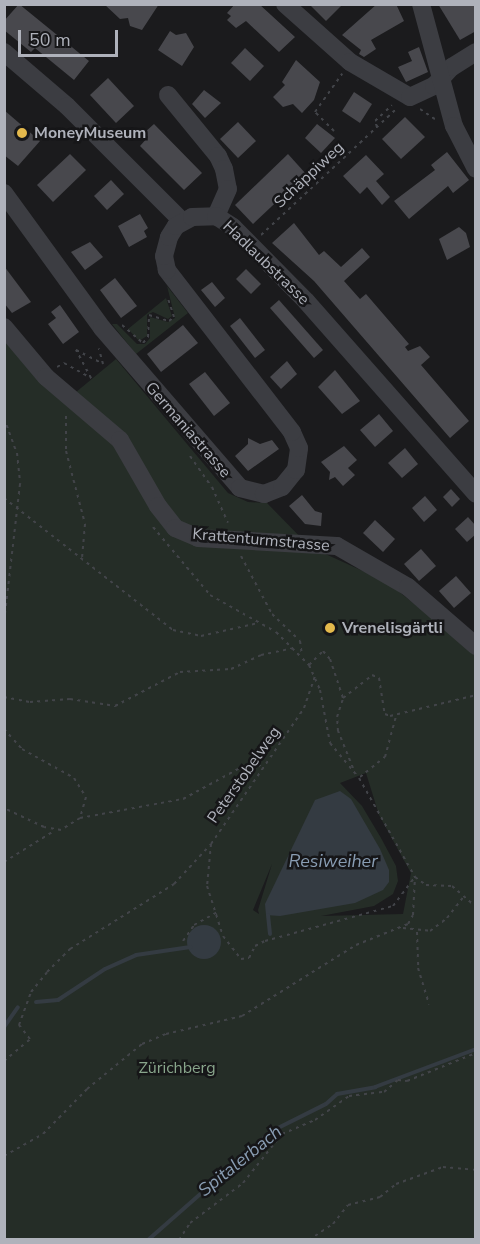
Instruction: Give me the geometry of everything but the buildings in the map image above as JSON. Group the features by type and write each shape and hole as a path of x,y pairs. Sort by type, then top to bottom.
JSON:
{"street":[{"path":"285,4 350,62 410,97 434,86 443,76 476,52"},
{"path":"422,4 443,76 454,126 476,169"},
{"path":"4,52 68,106 182,221"},
{"path":"168,94 221,163 228,189 216,216"},
{"name":"Germaniastrasse","path":"4,193 102,328 230,480 252,493 276,490 296,470 297,441 167,270 166,242 182,221"},
{"name":"Hadlaubstrasse","path":"182,221 216,216 234,227 306,301 476,495"},
{"name":"Krattenturmstrasse","path":"4,327 52,374 69,399 104,424 125,447 158,506 175,528 198,538 337,546 384,572 476,646"}],"path":[{"path":"334,131 315,112 350,62"},
{"name":"Schäppiweg","path":"377,127 375,121 392,100"},
{"path":"410,103 440,122"},
{"name":"Schäppiweg","path":"257,239 402,104"},
{"path":"118,322 143,343 148,337 148,315 169,321 174,318 166,295"},
{"path":"52,374 57,366 64,363 91,378 76,350 103,364 97,346"},
{"path":"69,399 66,451 85,524 82,557"},
{"path":"4,418 20,468 18,510 4,623"},
{"path":"187,452 224,509 235,539 272,614 300,641 302,656"},
{"path":"4,498 173,630 201,636 258,623"},
{"path":"149,518 163,543 210,595 258,623 293,648 309,664 315,676 327,736 355,771"},
{"path":"4,698 30,702 70,699 115,706 180,672 231,669 261,656 293,648"},
{"path":"309,664 323,651 330,658 343,698 338,731 355,771 415,877 426,885 452,886 476,907"},
{"path":"343,698 376,675 385,714 396,716 476,696"},
{"name":"Peterstobelweg","path":"4,1061 30,1039 19,1025 31,992 47,972 70,949 174,884 211,844 304,708 315,676"},
{"path":"359,778 385,757 396,716"},
{"path":"4,729 22,749 79,783 86,797 80,818 68,829 54,831 4,862"},
{"path":"80,818 183,799 251,762 263,767"},
{"path":"4,808 54,831"},
{"path":"211,844 207,886 227,944 235,954 245,959 264,940 393,906 415,877"},
{"path":"4,1156 43,1134 87,1089 142,1044 166,1034 242,1016 356,945 402,927 413,915 415,877"},
{"path":"402,927 417,933 430,931 447,918 465,895"},
{"path":"183,941 194,925 217,912"},
{"path":"417,933 418,969 429,1004"},
{"path":"179,1239 190,1223 243,1183 282,1134 315,1120 349,1095 384,1092 398,1080 407,1081 476,1053"},
{"path":"309,1239 333,1224 348,1205 380,1197 396,1184 443,1167 476,1170"}],"green space":[{"path":"167,286 188,313 136,354 112,324 117,324 137,344 145,344 150,338 150,317 168,322 175,318"},
{"path":"166,298 172,316 168,319 153,312 147,315 147,336 139,341 128,329"},
{"name":"Zürichberg","path":"4,336 64,402 116,359 228,493 248,502 267,503 310,547 387,582 475,653 475,1239 5,1239","holes":["366,773 379,815 411,873 403,914 321,916 374,906 393,894 398,881 396,866 381,838 362,806 340,783","272,864 258,910 259,914 253,910"]}],"water":[{"name":"Resiweiher","path":"340,791 351,799 380,849 389,870 389,882 383,890 355,903 280,916 266,915 265,904 315,800"},
{"path":"204,925 216,930 221,942 216,954 204,959 192,954 187,942 192,930"}],"waterway":[{"path":"268,915 270,934"},
{"path":"36,1002 58,1000 105,969 136,955 190,947"},
{"path":"4,1027 18,1007"},
{"name":"Spitalerbach","path":"148,1240 272,1131 326,1104 337,1094 375,1087 476,1049"}],"place":[{"name":"MoneyMuseum","path":"22,133"},
{"name":"Vrenelisgärtli","path":"330,628"}]}
